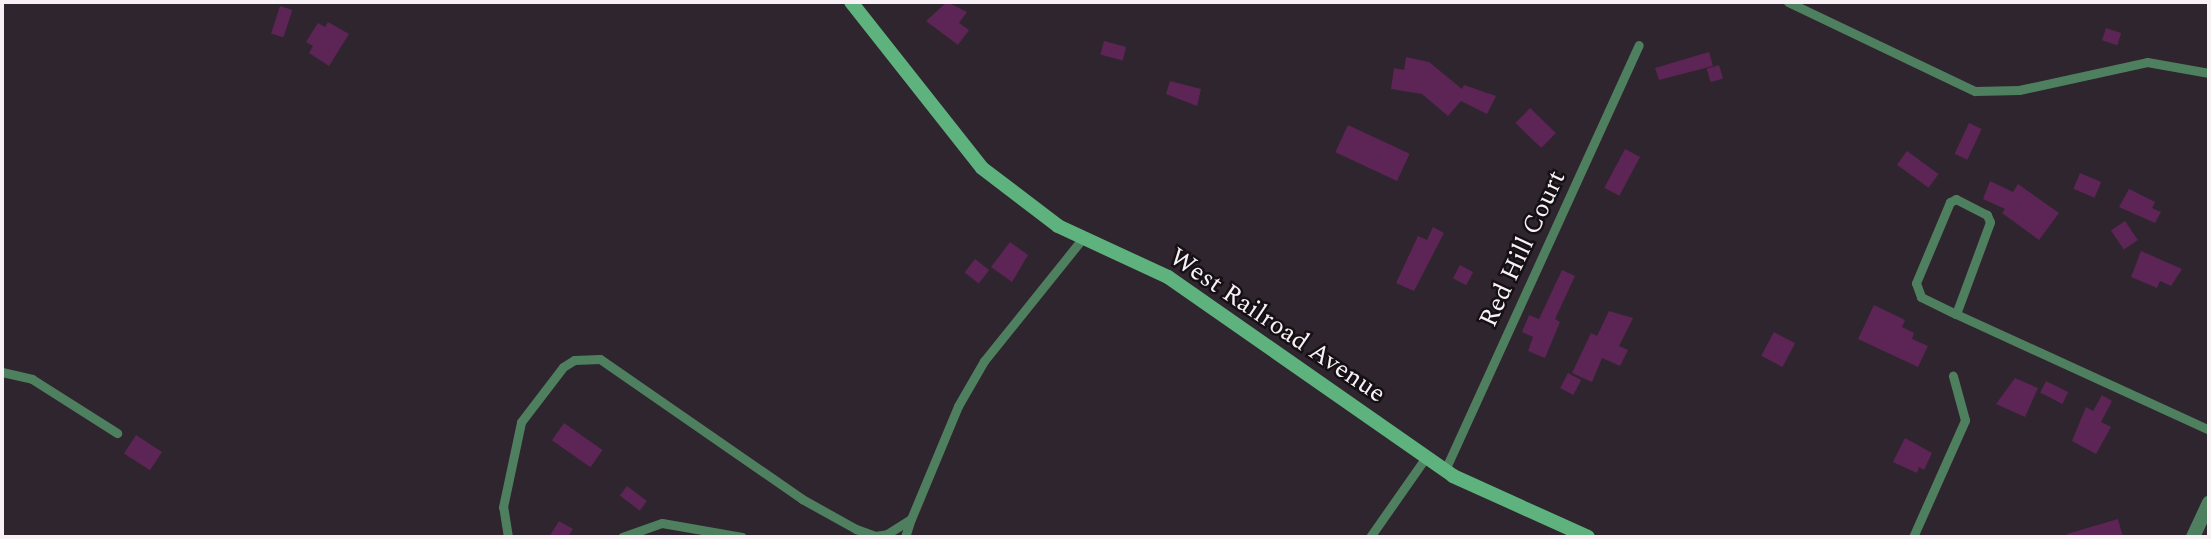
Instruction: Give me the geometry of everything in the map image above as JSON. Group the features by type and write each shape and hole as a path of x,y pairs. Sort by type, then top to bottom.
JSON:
{"main road":[{"name":"West Railroad Avenue","path":"851,2 982,168 1058,226 1168,277 1445,470 1588,537"}],"street":[{"path":"2193,537 2209,502"}],"lane":[{"path":"1788,2 1975,91 2019,90 2147,62 2209,73"},
{"name":"Red Hill Court","path":"1445,470 1639,45"},
{"path":"1956,314 1990,222 1987,215 1956,199 1950,202 1916,288 1921,297 1956,314 2209,430"},
{"path":"905,537 957,405 984,361 1083,239"},
{"path":"508,537 503,507 521,422 574,360 600,359 759,472 856,529 880,536 911,519"},
{"path":"2,372 32,379 117,433"},
{"path":"1913,537 1965,420 1953,376"},
{"path":"1370,537 1426,457"},
{"path":"622,537 662,523 742,537"}],"building":[{"path":"947,2 967,12 959,23 969,30 958,45 926,21"},
{"path":"280,6 292,10 283,38 271,34"},
{"path":"328,22 349,34 329,66 309,53 313,46 306,42 318,23 325,27"},
{"path":"2106,28 2121,33 2117,45 2102,40"},
{"path":"1104,41 1126,47 1123,60 1100,55"},
{"path":"1709,52 1713,66 1659,80 1655,68"},
{"path":"1406,57 1429,62 1462,89 1464,85 1496,96 1487,114 1461,101 1448,116 1422,94 1391,89 1394,68 1404,70"},
{"path":"1719,65 1723,78 1711,82 1707,69"},
{"path":"1170,81 1201,89 1197,106 1166,94"},
{"path":"1530,108 1556,133 1541,148 1515,123"},
{"path":"1969,123 1982,129 1967,160 1955,154"},
{"path":"1348,125 1410,154 1397,181 1335,152"},
{"path":"1625,149 1640,157 1619,196 1604,188"},
{"path":"1907,151 1939,174 1929,188 1897,165"},
{"path":"2080,173 2101,182 2095,198 2073,189"},
{"path":"1990,181 2013,192 2018,184 2059,213 2039,240 2002,213 2005,209 1983,199"},
{"path":"2129,189 2155,202 2152,208 2161,212 2155,223 2119,207"},
{"path":"2125,221 2138,240 2124,250 2111,231"},
{"path":"1433,227 1444,233 1414,291 1396,283 1418,236 1427,240"},
{"path":"1010,242 1028,255 1012,282 991,267"},
{"path":"2141,251 2182,269 2171,286 2160,281 2157,288 2131,277"},
{"path":"975,259 989,270 979,283 965,272"},
{"path":"1460,265 1473,272 1466,285 1453,278"},
{"path":"1562,270 1575,276 1555,319 1560,322 1545,358 1528,351 1533,337 1522,332 1529,315 1539,319"},
{"path":"1874,305 1905,320 1902,327 1914,333 1912,339 1928,346 1918,367 1858,339"},
{"path":"1609,311 1633,318 1619,346 1628,350 1620,366 1602,358 1592,382 1572,373 1591,333 1597,336"},
{"path":"1774,332 1795,343 1783,367 1761,356"},
{"path":"1568,373 1581,380 1573,395 1560,388"},
{"path":"2015,378 2038,388 2025,417 1996,404"},
{"path":"2046,381 2068,392 2062,404 2040,393"},
{"path":"2102,395 2112,401 2101,422 2111,427 2096,454 2072,441 2086,407 2093,411"},
{"path":"564,423 603,450 590,467 552,440"},
{"path":"136,435 162,452 150,470 124,453"},
{"path":"1905,438 1932,453 1924,470 1919,467 1917,473 1893,462"},
{"path":"627,486 647,501 640,511 620,496"},
{"path":"2118,519 2123,537 2068,537 2067,534"},
{"path":"559,521 573,529 568,537 549,537"}]}
